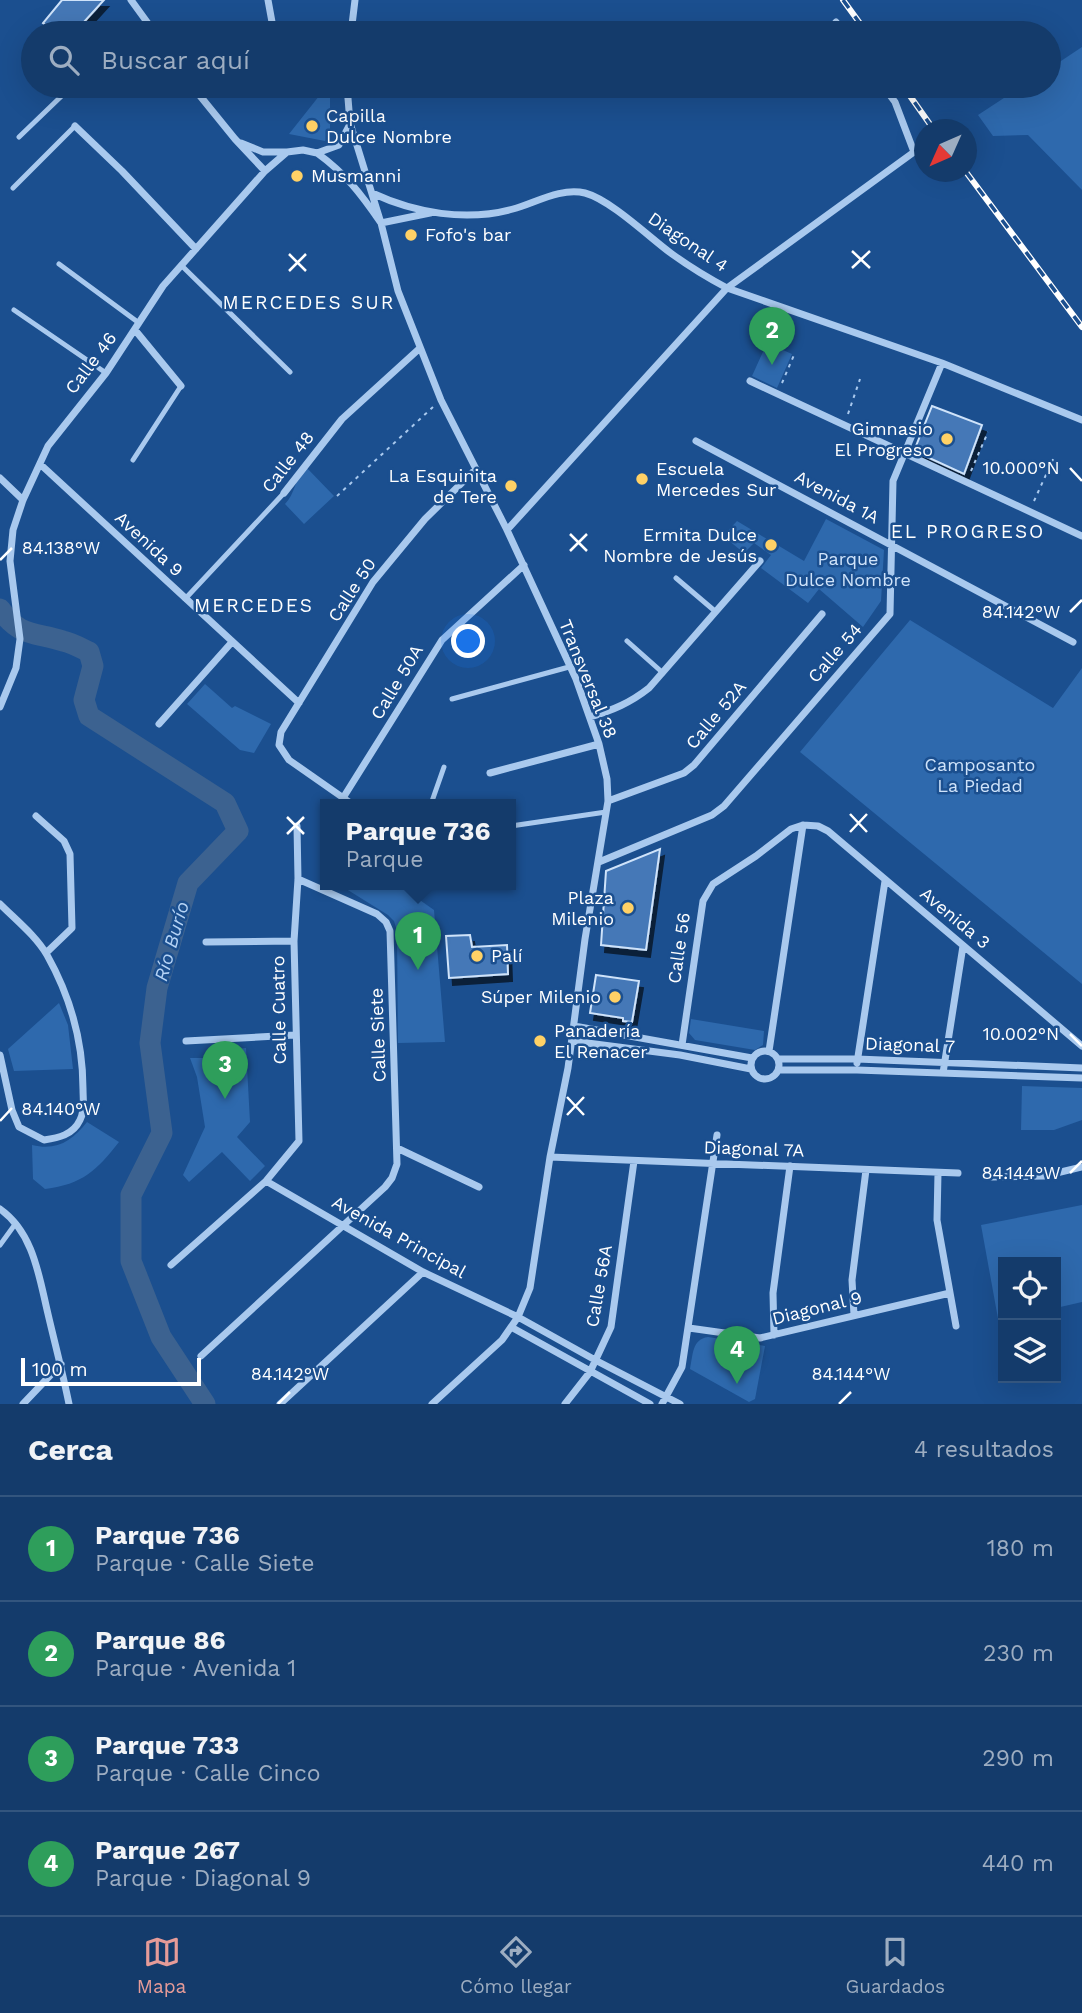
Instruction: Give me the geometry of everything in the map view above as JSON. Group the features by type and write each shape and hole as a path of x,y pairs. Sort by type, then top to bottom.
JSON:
{"street":[{"path":"131,0 146,21"},
{"path":"268,0 272,21"},
{"path":"352,21 355,0"},
{"path":"202,98 265,171"},
{"name":"Transversal 38","path":"349,98 350,123 381,223 398,291 419,348 441,400 524,565 569,667 590,717 607,779 608,801 599,862 533,1275 518,1317 502,1340 432,1404"},
{"path":"507,530 727,288 914,152 892,98"},
{"path":"235,139 263,152 317,152 339,145 350,123"},
{"path":"75,126 196,249"},
{"name":"Calle 46","path":"0,707 16,668 20,639 10,546 23,500 48,446 106,373 163,286 265,171 287,152"},
{"path":"317,152 356,186 381,223"},
{"name":"Diagonal 4","path":"372,193 389,201 432,212 471,216 492,214 560,193 585,193 607,204 701,274 727,288 942,363 1082,420"},
{"name":"Diagonal 4","path":"381,223 432,212"},
{"path":"137,327 181,386"},
{"name":"Calle 48","path":"284,493 342,419 419,348"},
{"name":"Calle 54","path":"599,862 712,815 724,806 890,614 893,481 942,363"},
{"path":"750,381 1082,536"},
{"name":"Avenida 1A","path":"696,441 1073,642"},
{"name":"Avenida 9","path":"40,464 299,703"},
{"name":"Calle 50","path":"343,798 289,760 279,745 281,732 373,582 425,519 476,469"},
{"path":"0,478 23,500"},
{"path":"590,717 617,709 634,700 663,673 760,561"},
{"name":"Calle 50A","path":"343,798 442,640 524,565"},
{"name":"Calle 52A","path":"608,801 684,773 694,765 822,614"},
{"path":"159,724 232,642"},
{"path":"490,773 599,744"},
{"path":"36,816 64,841 70,854 74,921 68,935 46,953"},
{"name":"Calle Cuatro","path":"171,1265 266,1181 299,1141 293,942 298,879 297,825"},
{"path":"769,1051 803,825"},
{"name":"Avenida 3","path":"803,825 818,826 828,831 1082,1046"},
{"name":"Calle 56","path":"681,1045 703,901 713,884 725,874 756,856 791,829 803,825"},
{"name":"Calle Siete","path":"298,879 320,889"},
{"path":"857,1070 885,881"},
{"name":"Calle Siete","path":"201,1356 393,1178 397,1164 390,931 386,922 377,915 322,890"},
{"path":"0,904 46,953 60,981 79,1040 83,1109 79,1122 69,1133 44,1140 19,1127 12,1110 0,1055"},
{"path":"206,942 293,942"},
{"path":"943,1073 963,946"},
{"path":"574,1026 752,1058"},
{"path":"186,1041 295,1035"},
{"name":"Diagonal 7","path":"572,1041 680,1055 751,1069 755,1076 763,1079 771,1079 779,1070 1082,1078"},
{"path":"751,1069 752,1058 761,1051 769,1051 779,1059 779,1070"},
{"name":"Diagonal 7","path":"779,1059 857,1059 1082,1068"},
{"path":"664,1400 682,1367 717,1135"},
{"path":"397,1148 479,1187"},
{"name":"Diagonal 7A","path":"550,1157 958,1173"},
{"name":"Calle 56A","path":"565,1404 597,1361 611,1327 634,1161"},
{"path":"774,1335 773,1293 790,1166"},
{"path":"991,1177 1044,1176 1082,1167"},
{"path":"854,1315 852,1280 866,1170"},
{"path":"938,1173 937,1220 956,1326"},
{"name":"Avenida Principal","path":"266,1181 423,1272 518,1317 664,1400 680,1404"},
{"path":"0,1209 16,1223 27,1240 36,1264 69,1404"},
{"path":"280,1404 423,1272"},
{"name":"Diagonal 9","path":"689,1328 760,1338 950,1293"},
{"path":"511,1327 650,1404"},
{"path":"23,1404 61,1364"}],"lane":[{"path":"19,137 60,98"},
{"path":"13,187 75,126"},
{"path":"59,264 137,327"},
{"path":"181,265 290,372"},
{"path":"14,310 106,373"},
{"path":"133,460 181,386"},
{"name":"Calle 48","path":"186,599 284,493"},
{"path":"676,578 716,612"},
{"path":"627,641 663,673"},
{"path":"453,699 569,667"},
{"path":"433,799 444,767"},
{"path":"516,825 606,812"},
{"path":"680,1055 681,1045"},
{"path":"0,1245 16,1223"}],"path":[{"path":"777,394 794,355"},
{"path":"845,425 860,379"},
{"path":"337,496 441,400"},
{"path":"966,482 988,432"},
{"path":"1029,511 1055,455"}],"green space":[{"path":"1082,47 1082,190 1028,135 993,136 978,115 1004,98 1061,98 1061,61"},
{"path":"318,98 330,98 330,136 325,141 289,134"},
{"path":"767,343 792,354 777,388 752,376"},
{"path":"305,466 334,496 304,524 285,504"},
{"name":"Parque Dulce Nombre","path":"826,519 884,550 881,601 863,627 819,589 808,603 761,568 771,555 754,543 744,553 723,536 737,521 767,539 763,545 773,552 779,546 804,561"},
{"name":"Camposanto La Piedad","path":"910,620 1053,708 1082,668 1082,984 800,752"},
{"path":"205,684 232,708 235,706 271,724 254,753 240,750 187,704"},
{"path":"348,890 406,890 434,910 445,1042 398,1043 397,931 394,921"},
{"path":"59,1003 68,1025 73,1069 14,1071 8,1049"},
{"path":"691,1019 764,1031 763,1045 755,1050 695,1040 689,1033"},
{"path":"246,1048 250,1122 237,1137 265,1166 250,1181 222,1152 189,1182 183,1175 205,1127 197,1077 190,1058 208,1058 212,1051"},
{"path":"1022,1086 1082,1088 1082,1120 1054,1130 1021,1130"},
{"path":"87,1122 119,1142 88,1175 69,1184 45,1189 33,1179 32,1145 49,1147 63,1143"},
{"path":"1082,1205 1082,1302 1061,1307 1061,1257 998,1257 998,1318 981,1225"},
{"path":"708,1337 765,1346 755,1399 749,1402 690,1369 696,1344"}],"building":[{"path":"62,0 104,0 85,21 45,21"},
{"name":"Gimnasio El Progreso","path":"932,406 982,425 964,474 914,451"},
{"name":"Plaza Milenio","path":"660,849 646,950 601,945 606,871"},
{"name":"Palí","path":"470,935 472,947 507,945 508,974 449,978 446,936"},
{"name":"Súper Milenio","path":"596,975 639,981 632,1022 590,1013"}],"waterway":[{"name":"Río Burío","path":"0,609 21,629 70,643 89,652 93,666 84,700 89,716 225,803 238,831 188,883 157,988 150,1043 162,1133 131,1195 131,1261 161,1337 205,1404"}],"railway":[{"path":"843,0 858,21"},
{"path":"911,98 926,119"},
{"path":"973,182 1082,327"}],"place":[{"name":"Capilla Dulce Nombre","path":"312,126"},
{"name":"Musmanni","path":"297,176"},
{"name":"Fofo's bar","path":"411,235"},
{"name":"Parque 86","path":"772,365"},
{"name":"Gimnasio El Progreso","path":"947,439"},
{"name":"Escuela Mercedes Sur","path":"642,479"},
{"name":"La Esquinita de Tere","path":"511,486"},
{"name":"Ermita Dulce Nombre de Jesús","path":"771,545"},
{"name":"Plaza Milenio","path":"628,908"},
{"name":"Palí","path":"477,956"},
{"name":"Parque 736","path":"418,970"},
{"name":"Súper Milenio","path":"615,997"},
{"name":"Panadería El Renacer","path":"540,1041"},
{"name":"Parque 733","path":"225,1099"},
{"name":"Parque 267","path":"737,1384"}],"district":[{"name":"MERCEDES SUR","path":"309,302"},
{"name":"EL PROGRESO","path":"968,531"},
{"name":"MERCEDES","path":"254,605"}]}
